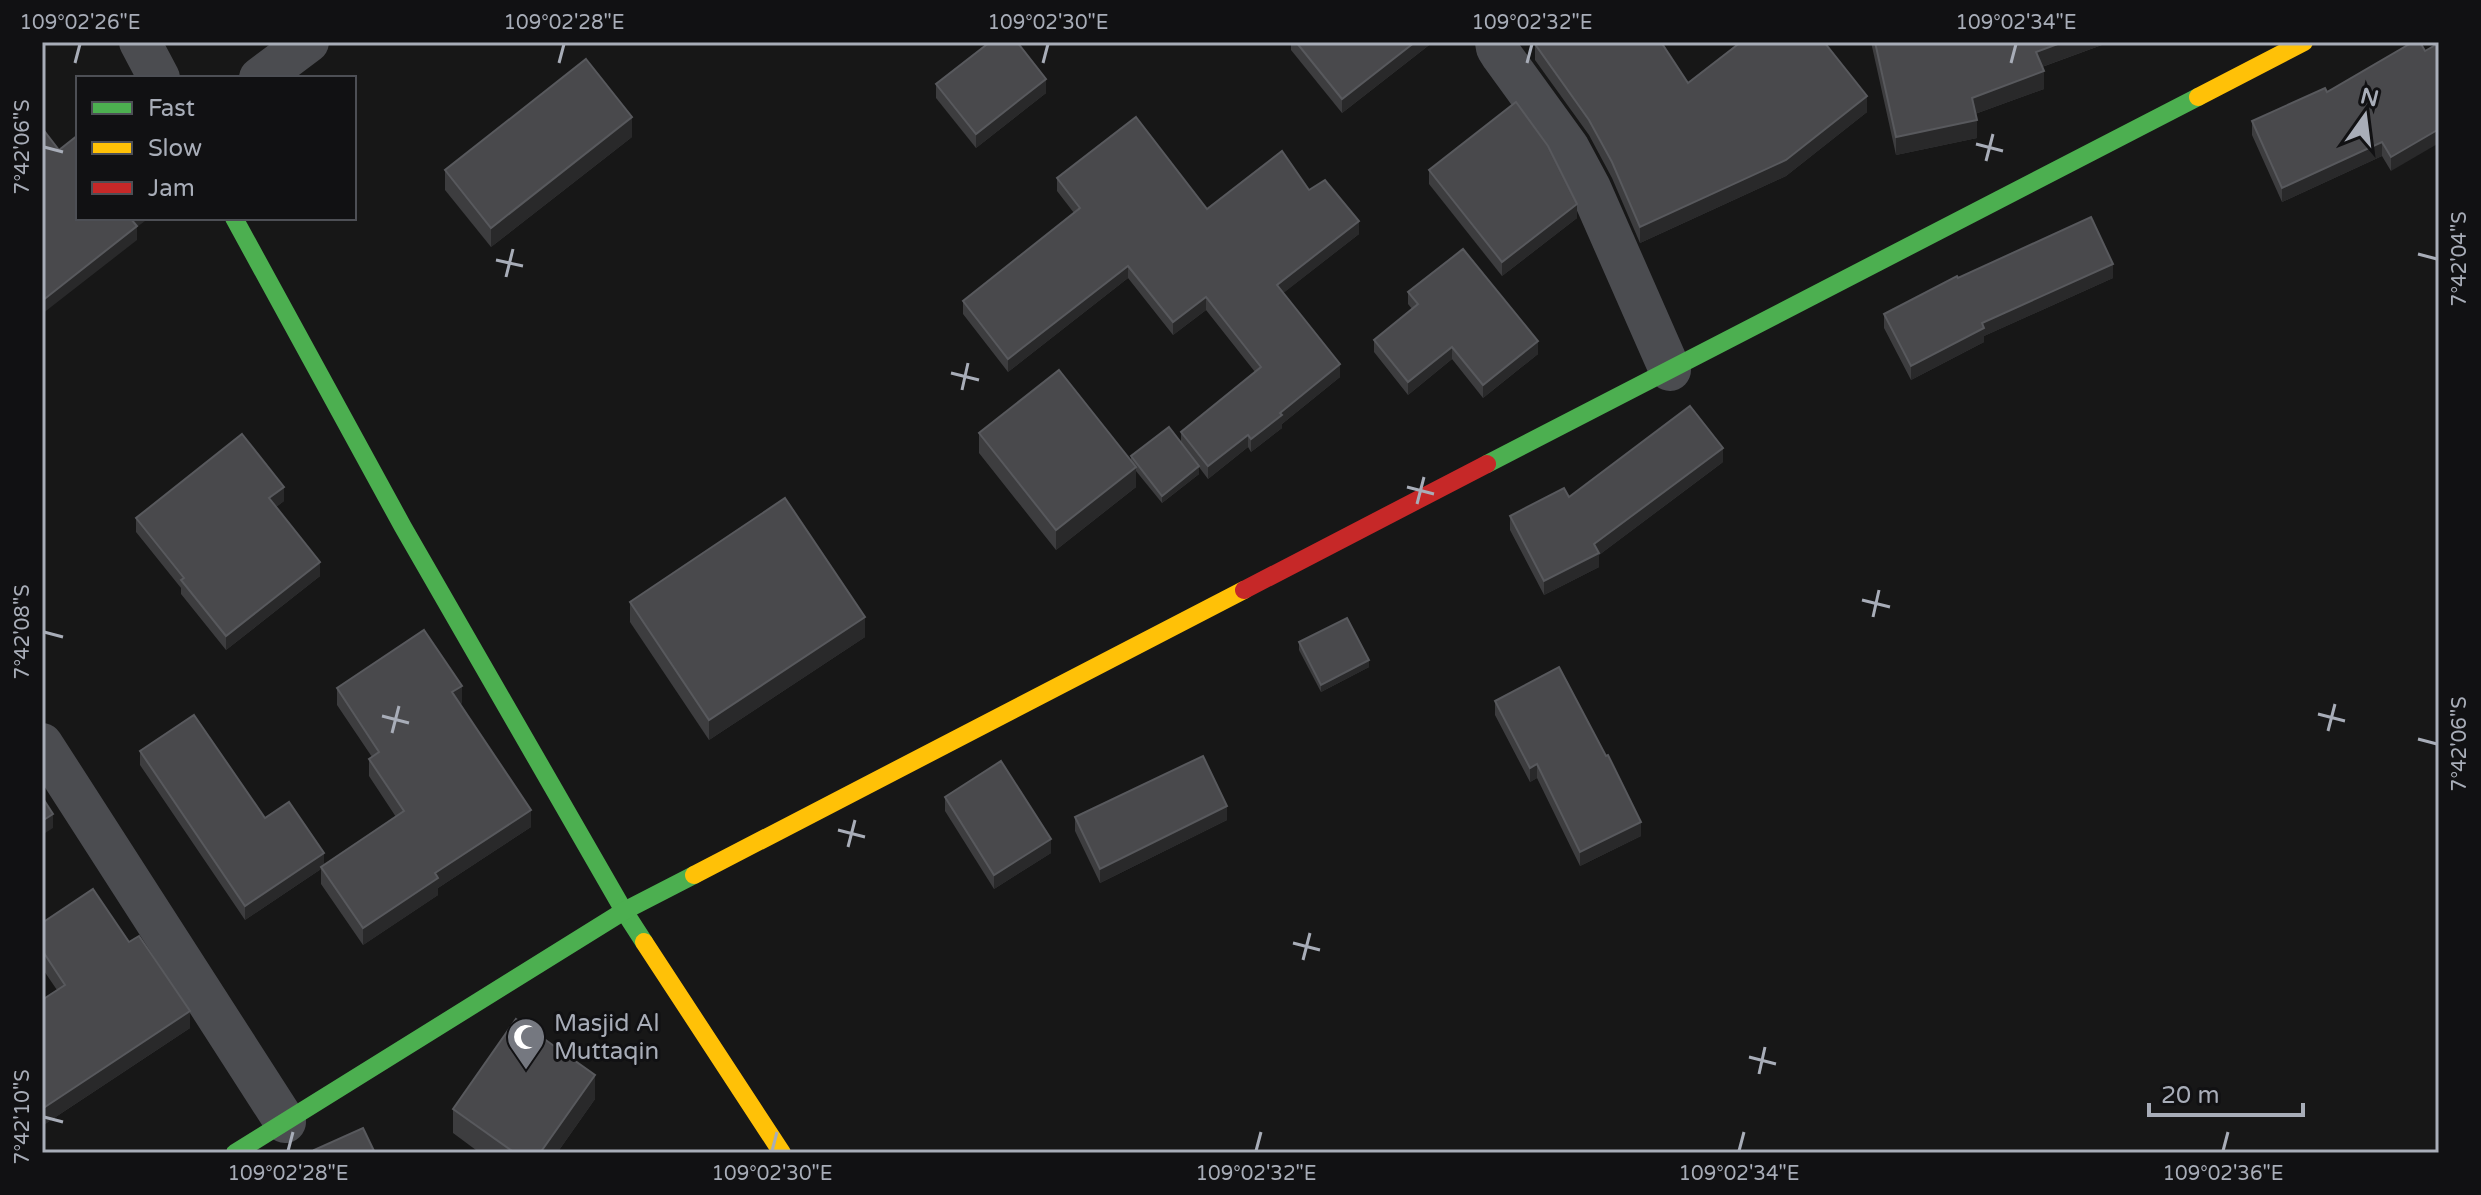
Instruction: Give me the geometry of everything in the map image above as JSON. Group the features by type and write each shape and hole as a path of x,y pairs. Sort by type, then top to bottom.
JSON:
{"main road":[{"path":"235,1153 624,911 2304,42"},
{"path":"235,220 403,527 624,911 782,1153"}],"street":[{"path":"140,42 158,76"},
{"path":"263,76 308,42"},
{"path":"1496,42 1497,48 1568,147 1590,188 1670,370"},
{"path":"42,744 285,1122"}],"building":[{"path":"990,42 1017,42 1046,79 976,134 936,84"},
{"path":"1296,42 1415,42 1342,99"},
{"path":"1661,42 1688,83 1741,42 1824,42 1867,96 1786,160 1640,227 1612,162 1589,120 1535,44"},
{"path":"1875,42 2063,42 2036,52 2044,71 1972,98 1977,120 1896,137"},
{"path":"2413,42 2420,42 2425,51 2439,43 2439,129 2391,157 2382,142 2282,188 2252,121 2325,88 2327,92"},
{"path":"586,59 632,117 491,228 445,170"},
{"path":"1516,102 1548,146 1577,204 1502,262 1429,170"},
{"path":"1136,117 1207,209 1282,151 1309,190 1325,180 1359,221 1277,285 1340,364 1251,439 1248,435 1208,466 1181,432 1261,367 1206,297 1173,322 1128,266 1008,359 963,301 1080,208 1057,178"},
{"path":"42,128 59,150 76,137 76,220 132,220 137,226 42,301"},
{"path":"2091,217 2113,264 1982,323 1984,328 1911,366 1884,314 1957,276"},
{"path":"1463,249 1538,341 1483,385 1452,347 1408,382 1374,340 1418,304 1408,292"},
{"path":"1059,370 1136,467 1056,530 979,433"},
{"path":"1690,406 1723,448 1594,544 1599,553 1544,581 1510,516 1564,488 1569,497"},
{"path":"1169,427 1199,466 1162,496 1131,456"},
{"path":"242,434 284,487 269,498 320,562 226,636 136,518"},
{"path":"785,498 865,617 709,720 630,602"},
{"path":"1347,618 1369,660 1321,685 1299,642"},
{"path":"424,630 462,686 452,692 531,810 435,873 438,878 363,928 321,867 404,811 369,759 379,752 337,688"},
{"path":"1559,667 1641,822 1580,852 1537,764 1530,768 1495,701"},
{"path":"194,715 265,818 289,802 324,853 245,906 140,751"},
{"path":"1203,756 1227,806 1100,869 1075,817"},
{"path":"1001,761 1051,839 994,875 945,797"},
{"path":"42,797 53,814 42,821"},
{"path":"93,889 129,942 139,936 190,1011 42,1109 42,1000 65,985 42,950 42,923"},
{"name":"Masjid Al Muttaqin","path":"516,1019 595,1075 540,1153 515,1153 453,1109"},
{"path":"363,1128 375,1153 315,1153 314,1150"}],"traffic: fast":[{"path":"1487,464 2198,97"},
{"path":"235,220 403,527 644,942"},
{"path":"235,1153 624,911 694,875"}],"traffic: slow":[{"path":"2198,97 2304,42"},
{"path":"694,875 1244,590"},
{"path":"644,942 782,1153"}],"traffic: jam":[{"path":"1244,590 1487,464"}],"place":[{"name":"Masjid Al Muttaqin","path":"526,1071"}]}
